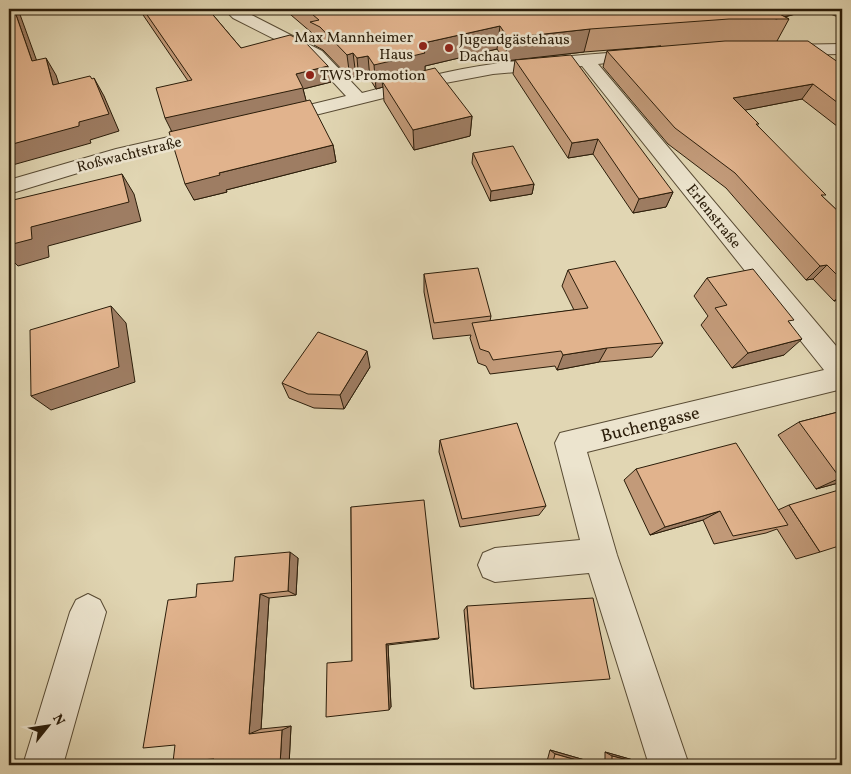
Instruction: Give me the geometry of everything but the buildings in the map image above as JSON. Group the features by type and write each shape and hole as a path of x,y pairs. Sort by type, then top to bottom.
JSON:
{"street":[{"path":"231,9 316,54 359,100"},
{"path":"832,9 842,14"},
{"path":"764,49 842,49"},
{"path":"810,50 834,67"},
{"path":"265,121 359,100 440,79 493,69 660,53"},
{"name":"Erlenstraße","path":"585,59 842,372"},
{"name":"Roßwachtstraße","path":"9,187 123,153 227,130"},
{"name":"Buchengasse","path":"669,765 600,555 570,443 842,377"},
{"path":"495,565 600,555"},
{"path":"43,765 88,612"}],"place":[{"name":"Max Mannheimer Haus","path":"423,46"},
{"name":"Jugendgästehaus Dachau","path":"449,48"},
{"name":"TWS Promotion","path":"310,75"}]}
